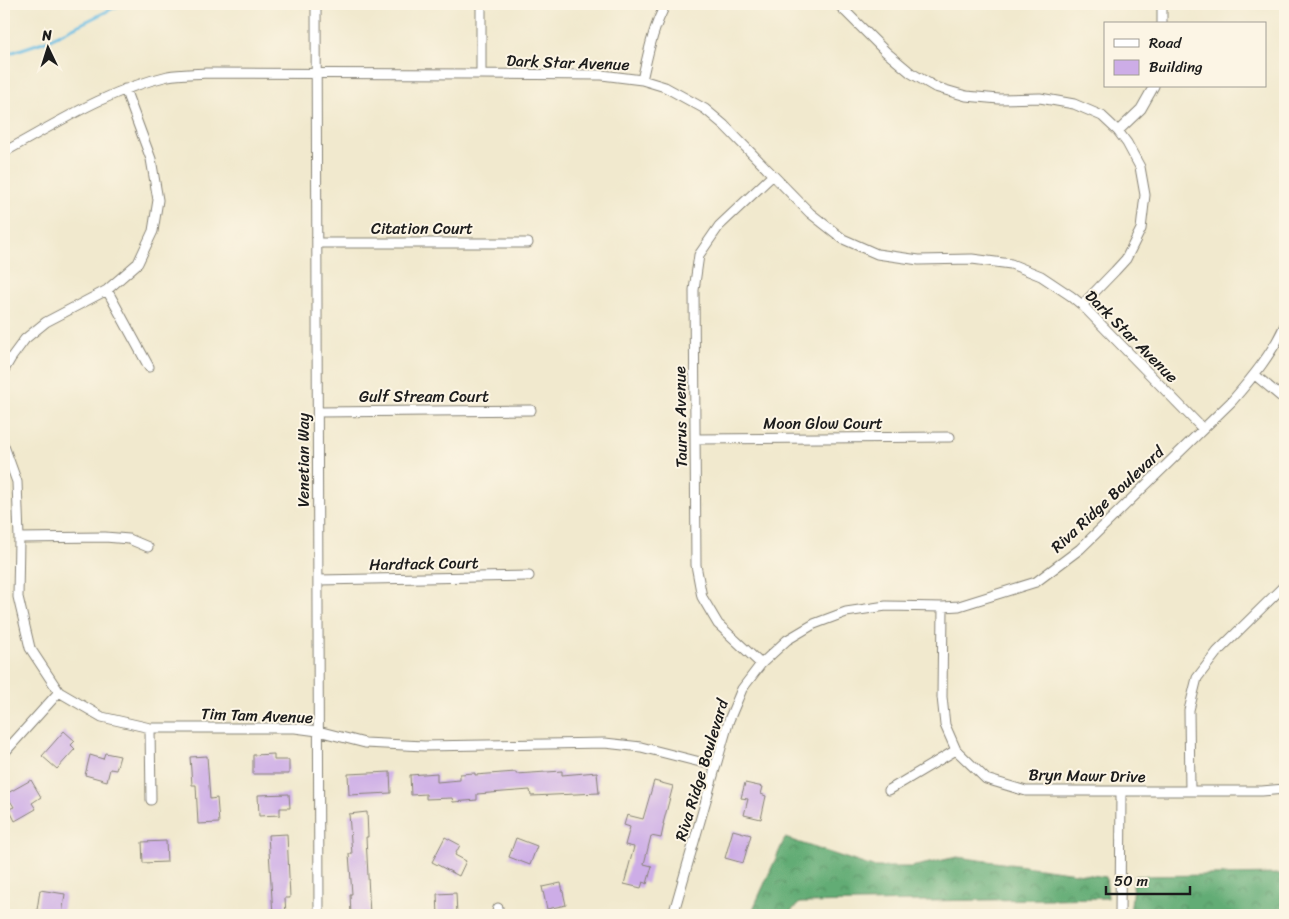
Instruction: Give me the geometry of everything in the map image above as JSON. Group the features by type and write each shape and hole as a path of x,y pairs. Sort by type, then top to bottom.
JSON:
{"street":[{"name":"Venetian Way","path":"316,4 319,915"},
{"path":"481,4 481,74"},
{"path":"642,80 650,45 660,15 666,4"},
{"path":"838,4 886,52 911,73 936,87 966,96 999,99 1040,98 1074,104 1102,116 1118,131 1140,167 1145,195 1141,229 1126,259 1116,272 1082,305"},
{"path":"1162,4 1162,22"},
{"name":"Dark Star Avenue","path":"4,152 91,104 125,89 170,76 206,73 602,75 642,80 665,87 705,109 724,125 810,213 844,239 877,254 919,260 972,259 1011,264 1041,276 1082,305 1203,429"},
{"path":"1118,131 1141,109 1153,88"},
{"path":"4,370 25,339 46,322 107,290 138,263 153,231 158,200 151,159 125,89"},
{"name":"Taurus Avenue","path":"761,664 718,624 702,597 696,565 694,290 699,255 718,226 772,175"},
{"name":"Citation Court","path":"317,242 528,243"},
{"path":"107,290 149,367"},
{"name":"Riva Ridge Boulevard","path":"673,915 729,720 742,689 761,664 788,640 814,624 846,612 886,606 959,606 1036,582 1080,549 1232,401 1255,375 1285,326"},
{"path":"1255,375 1285,400"},
{"name":"Gulf Stream Court","path":"318,412 531,410"},
{"name":"Moon Glow Court","path":"695,438 950,437"},
{"name":"Tim Tam Avenue","path":"4,446 17,482 19,538 18,597 30,648 60,692 102,718 150,728 295,728 318,731 365,743 414,745 605,743 641,747 716,766"},
{"path":"19,538 105,537 129,539 148,547"},
{"name":"Hardtack Court","path":"319,580 530,576"},
{"path":"1190,791 1189,710 1197,678 1217,652 1285,585"},
{"name":"Bryn Mawr Drive","path":"943,607 942,698 945,725 956,750 986,779 1026,791 1262,792 1285,789"},
{"path":"4,753 60,692"},
{"path":"150,728 151,800"},
{"path":"889,790 956,750"},
{"path":"1120,915 1121,792"}],"green space":[{"path":"785,838 873,867 911,867 957,857 1106,877 1108,898 800,903 786,915 754,915 754,907"},
{"path":"1285,874 1285,915 1130,915 1134,876"}],"building":[{"path":"64,731 75,741 71,745 75,749 57,769 42,756"},
{"path":"105,753 120,756 116,770 110,769 107,781 85,775 90,755 103,759"},
{"path":"274,754 274,760 289,760 289,774 253,774 253,755"},
{"path":"207,756 210,799 217,798 219,823 198,824 196,785 192,785 190,757"},
{"path":"562,771 562,775 597,772 599,793 531,796 530,790 477,794 477,800 453,802 452,798 426,799 426,794 411,795 410,775 437,773 437,782 460,780 460,774 475,773 475,775 516,772 516,774"},
{"path":"390,772 391,793 349,795 348,774"},
{"path":"31,780 41,797 32,803 36,809 15,821 9,809 14,807 6,794"},
{"path":"654,781 673,786 661,838 651,836 644,864 652,866 647,884 643,882 641,888 624,884 634,847 625,845 630,827 624,825 627,815 643,819"},
{"path":"745,783 763,787 761,794 766,796 761,819 744,815 748,799 741,798"},
{"path":"289,794 290,808 280,808 280,815 259,816 258,795"},
{"path":"367,812 368,837 366,837 370,915 351,915 350,894 352,894 349,854 352,854 349,814"},
{"path":"733,830 751,835 743,863 725,858"},
{"path":"287,834 290,898 285,898 286,915 273,915 268,835"},
{"path":"445,837 460,845 455,855 466,861 459,876 432,862"},
{"path":"516,838 537,846 530,865 509,857"},
{"path":"166,841 167,862 143,863 142,842"},
{"path":"561,883 566,905 547,909 542,887"},
{"path":"40,890 65,894 62,915 50,915 50,912 37,910"},
{"path":"456,893 457,915 438,915 437,894"}],"waterway":[{"path":"4,54 46,41 122,4"}]}
